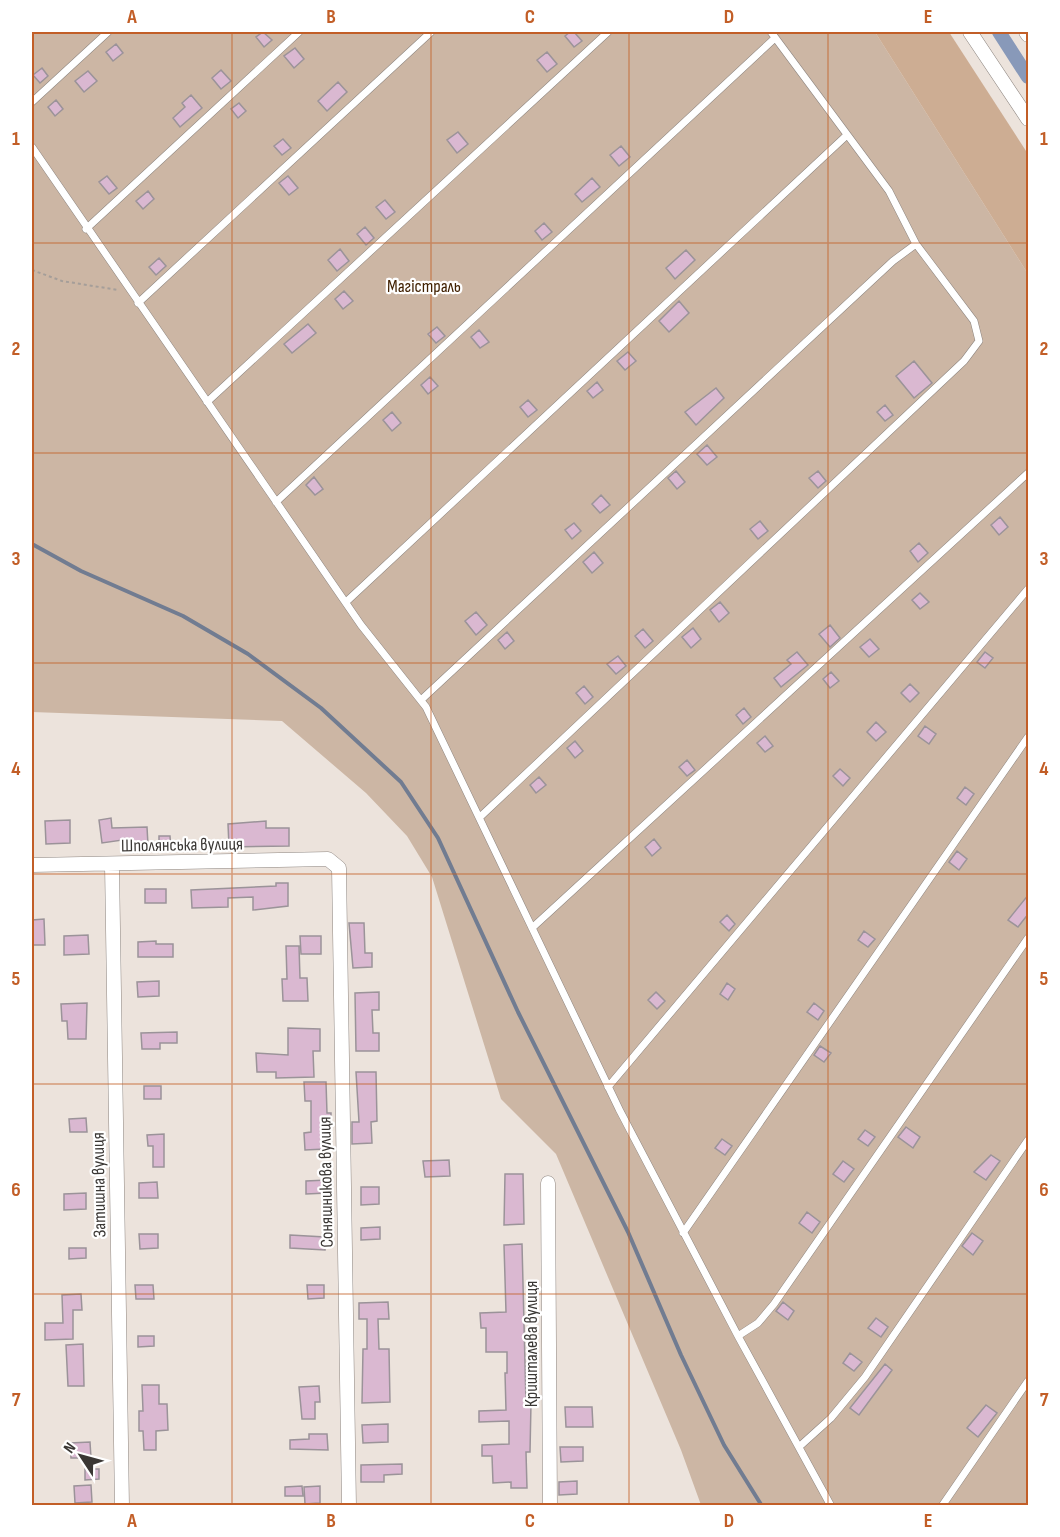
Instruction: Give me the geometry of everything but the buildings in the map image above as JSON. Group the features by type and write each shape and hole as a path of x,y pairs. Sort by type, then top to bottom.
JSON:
{"street":[{"path":"970,32 1029,119"},
{"name":"Шполянська вулиця","path":"32,865 333,861"},
{"name":"Соняшникова вулиця","path":"333,861 339,868 349,1506"},
{"name":"Затишна вулиця","path":"112,865 122,1506"},
{"name":"Кришталева вулиця","path":"548,1183 550,1506"}],"lane":[{"path":"32,102 108,32"},
{"path":"86,229 299,32"},
{"path":"138,303 431,32"},
{"path":"207,402 608,32"},
{"path":"276,502 773,34 889,191 916,244 974,321 979,341 964,361 480,818"},
{"path":"346,602 848,135"},
{"path":"32,147 86,229 361,625 421,700 608,1087 683,1233 831,1506"},
{"path":"421,700 884,269 916,244"},
{"path":"532,928 1029,473"},
{"path":"608,1087 1029,589"},
{"path":"683,1233 1029,737"},
{"path":"738,1336 758,1323 774,1304 1029,938"},
{"path":"800,1446 831,1418 865,1377 1029,1140"},
{"path":"942,1506 1029,1381"}],"path":[{"path":"32,270 62,281 129,291"}],"green space":[{"name":"Магістраль","path":"32,32 875,32 1028,274 1028,1505 701,1505 681,1450 556,1154 501,1099 432,877 407,836 366,793 282,721 32,712"}],"shaded area":[{"path":"875,32 949,32 1028,154 1028,274"}],"waterway":[{"path":"999,32 1028,77"},
{"path":"32,544 81,571 183,616 248,654 321,708 401,782 438,838 518,1012 628,1232 681,1355 724,1445 762,1506"}]}
